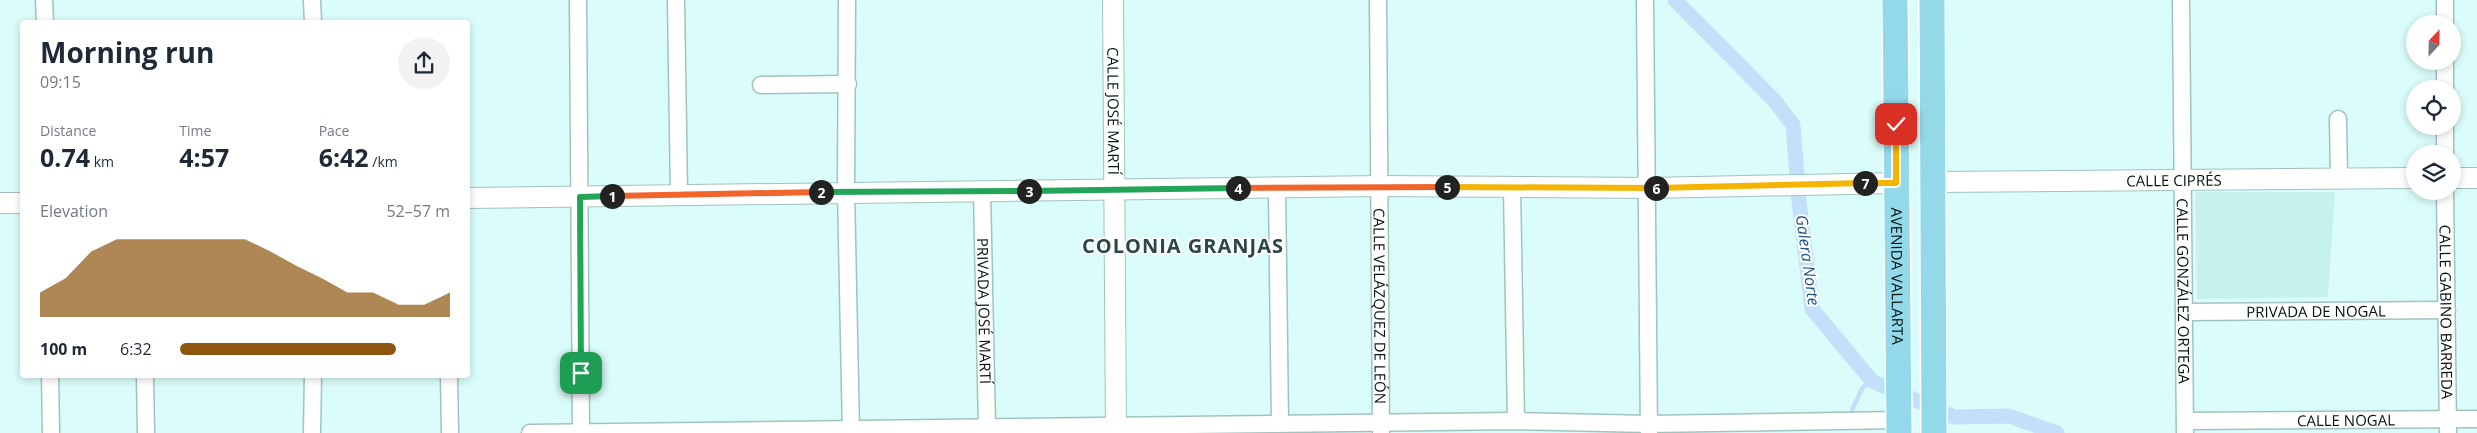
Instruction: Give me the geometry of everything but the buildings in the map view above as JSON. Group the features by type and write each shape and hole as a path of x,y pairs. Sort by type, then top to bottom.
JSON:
{"main road":[{"name":"AVENIDA VALLARTA","path":"1895,0 1898,421"},
{"path":"1932,0 1934,429"}],"street":[{"path":"44,0 45,20"},
{"path":"312,0 312,20"},
{"path":"578,0 581,433"},
{"path":"676,0 680,195"},
{"path":"847,0 846,192 851,431"},
{"name":"CALLE JOSÉ MARTÍ","path":"1113,0 1116,430"},
{"name":"CALLE VELÁZQUEZ DE LEÓN","path":"1378,0 1381,428"},
{"path":"1645,0 1649,428"},
{"name":"CALLE GONZÁLEZ ORTEGA","path":"2181,0 2185,427"},
{"path":"2445,0 2445,15"},
{"path":"761,86 848,84"},
{"path":"2338,118 2339,179"},
{"name":"CALLE CIPRÉS","path":"1933,182 2406,178"},
{"path":"2461,178 2477,178"},
{"path":"470,198 1380,186 1648,188 1896,183"},
{"path":"1512,187 1516,421"},
{"path":"1277,188 1280,424"},
{"name":"PRIVADA JOSÉ MARTÍ","path":"982,192 987,428"},
{"name":"CALLE GABINO BARREDA","path":"2445,200 2448,426"},
{"path":"0,203 20,203"},
{"name":"PRIVADA DE NOGAL","path":"2185,312 2447,310"},
{"path":"50,378 50,433"},
{"path":"145,378 146,433"},
{"path":"312,433 313,378"},
{"path":"449,378 450,433"},
{"name":"CALLE NOGAL","path":"2185,427 2448,426 2477,419"},
{"path":"530,433 851,431 987,428 1116,430 1249,429 1280,424 1381,428 1516,421 1649,428 1775,428 1898,421"}],"shaded area":[{"path":"2195,192 2335,192 2328,297 2197,299"}],"waterway":[{"name":"Galera Norte","path":"1675,0 1774,100 1793,125 1797,176"},
{"name":"Galera Norte","path":"1798,193 1812,309 1872,381 1954,417 2009,416 2057,433"},
{"path":"1852,410 1863,387 1872,381"}],"district":[{"name":"COLONIA GRANJAS","path":"1183,245"}],"route":[{"path":"581,373 580,197 1380,186 1648,188 1896,183 1896,124"}]}
